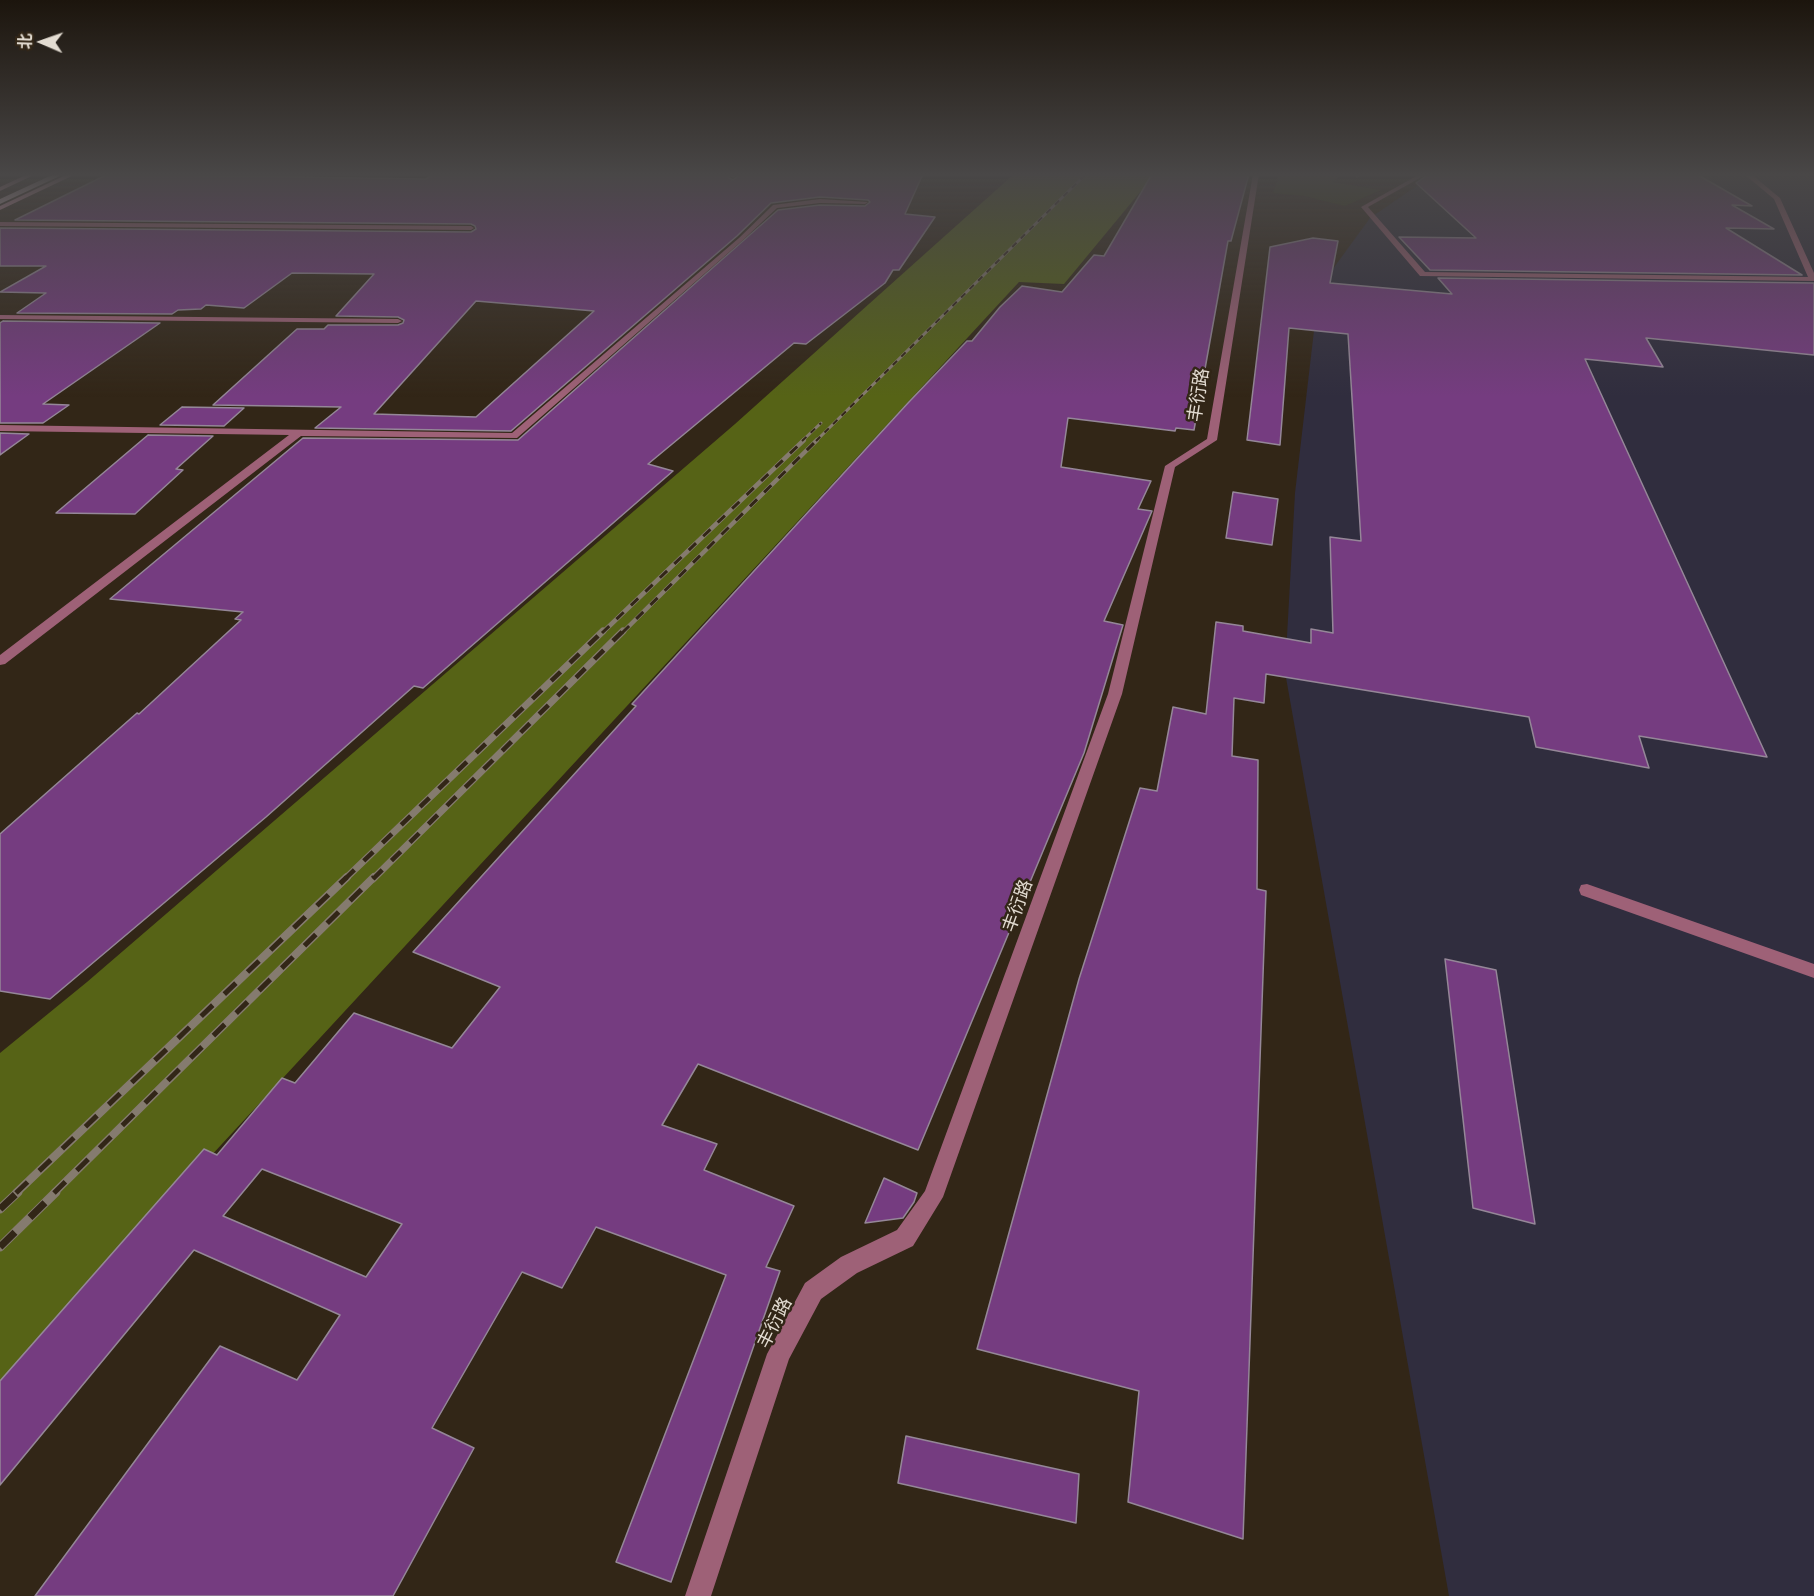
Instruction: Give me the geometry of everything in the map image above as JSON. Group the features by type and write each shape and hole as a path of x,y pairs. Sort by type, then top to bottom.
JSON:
{"street":[{"path":"0,428 514,436 731,248"},
{"name":"丰衍路","path":"698,1596 779,1354 813,1291 849,1265 905,1238 933,1197 1115,694 1170,466 1212,440 1244,248"},
{"path":"1401,248 1423,274 1813,279 1799,248"},
{"path":"0,317 398,321"},
{"path":"0,661 300,432"},
{"path":"1587,890 1814,971"}],"shaded area":[{"path":"1348,248 1814,248 1814,1596 1449,1596 1285,672 1295,493 1319,288"}],"green space":[{"path":"931,248 1093,248 1064,284 1019,282 0,1384 0,1053 87,982 735,424"}],"building":[{"path":"0,248 723,248 511,431 315,428 341,407 213,405 297,329 324,329 328,325 398,325 403,323 404,320 398,317 336,316 374,274 292,273 244,308 206,305 201,309 178,310 172,314 17,313 46,293 0,292 46,266 0,266","holes":["476,301 594,311 476,417 374,414"]},
{"path":"735,248 914,248 899,270 893,270 885,283 806,344 794,343 648,464 673,471 423,688 414,686 266,817 50,999 0,991 0,834 137,713 139,714 241,620 235,619 243,612 110,599 303,438 518,440"},
{"path":"1108,248 1227,248 1194,430 1176,428 1175,431 1068,418 1061,467 1151,481 1138,509 1152,511 1104,621 1123,625 1084,753 918,1150 698,1064 662,1125 717,1144 704,1170 794,1206 766,1267 780,1271 671,1582 616,1562 726,1275 596,1227 562,1288 522,1272 432,1428 474,1448 393,1596 35,1596 220,1346 297,1380 340,1315 194,1250 0,1485 0,1381 204,1149 217,1155 282,1078 295,1083 354,1013 452,1048 500,987 413,952 636,706 632,704 908,403 967,341 972,341 1000,307 1022,286 1062,292 1094,255 1104,256","holes":["262,1169 402,1224 366,1277 223,1216"]},
{"path":"1270,248 1337,248 1330,283 1452,294 1438,278 1814,283 1814,355 1646,338 1663,367 1585,359 1767,757 1639,736 1649,768 1536,747 1529,717 1266,674 1264,703 1234,698 1232,756 1258,760 1257,889 1266,891 1243,1539 1128,1502 1139,1391 977,1349 1079,979 1140,788 1157,791 1173,707 1206,714 1216,622 1243,626 1243,631 1311,643 1311,629 1333,633 1330,537 1361,541 1348,334 1289,328 1280,445 1247,440"},
{"path":"1410,248 1759,248 1802,275 1430,270"},
{"path":"3,321 160,323 43,404 69,405 43,423 0,423 0,323"},
{"path":"182,407 244,408 224,426 160,425"},
{"path":"0,433 29,434 0,455"},
{"path":"148,435 213,436 176,469 183,470 135,514 56,513"},
{"path":"1233,492 1278,499 1272,545 1226,538"},
{"path":"1445,959 1496,970 1535,1224 1473,1208"},
{"path":"884,1178 917,1193 914,1202 903,1218 865,1223"},
{"path":"906,1436 1079,1474 1076,1523 898,1483"}],"railway":[{"path":"816,441 1011,248"},
{"path":"802,441 821,423"},
{"path":"602,633 804,440"},
{"path":"622,633 817,440"},
{"path":"345,879 603,631"},
{"path":"373,879 623,631"},
{"path":"16,1193 347,877"},
{"path":"54,1193 374,877"},
{"path":"0,1209 18,1192"},
{"path":"0,1247 56,1192"}]}
